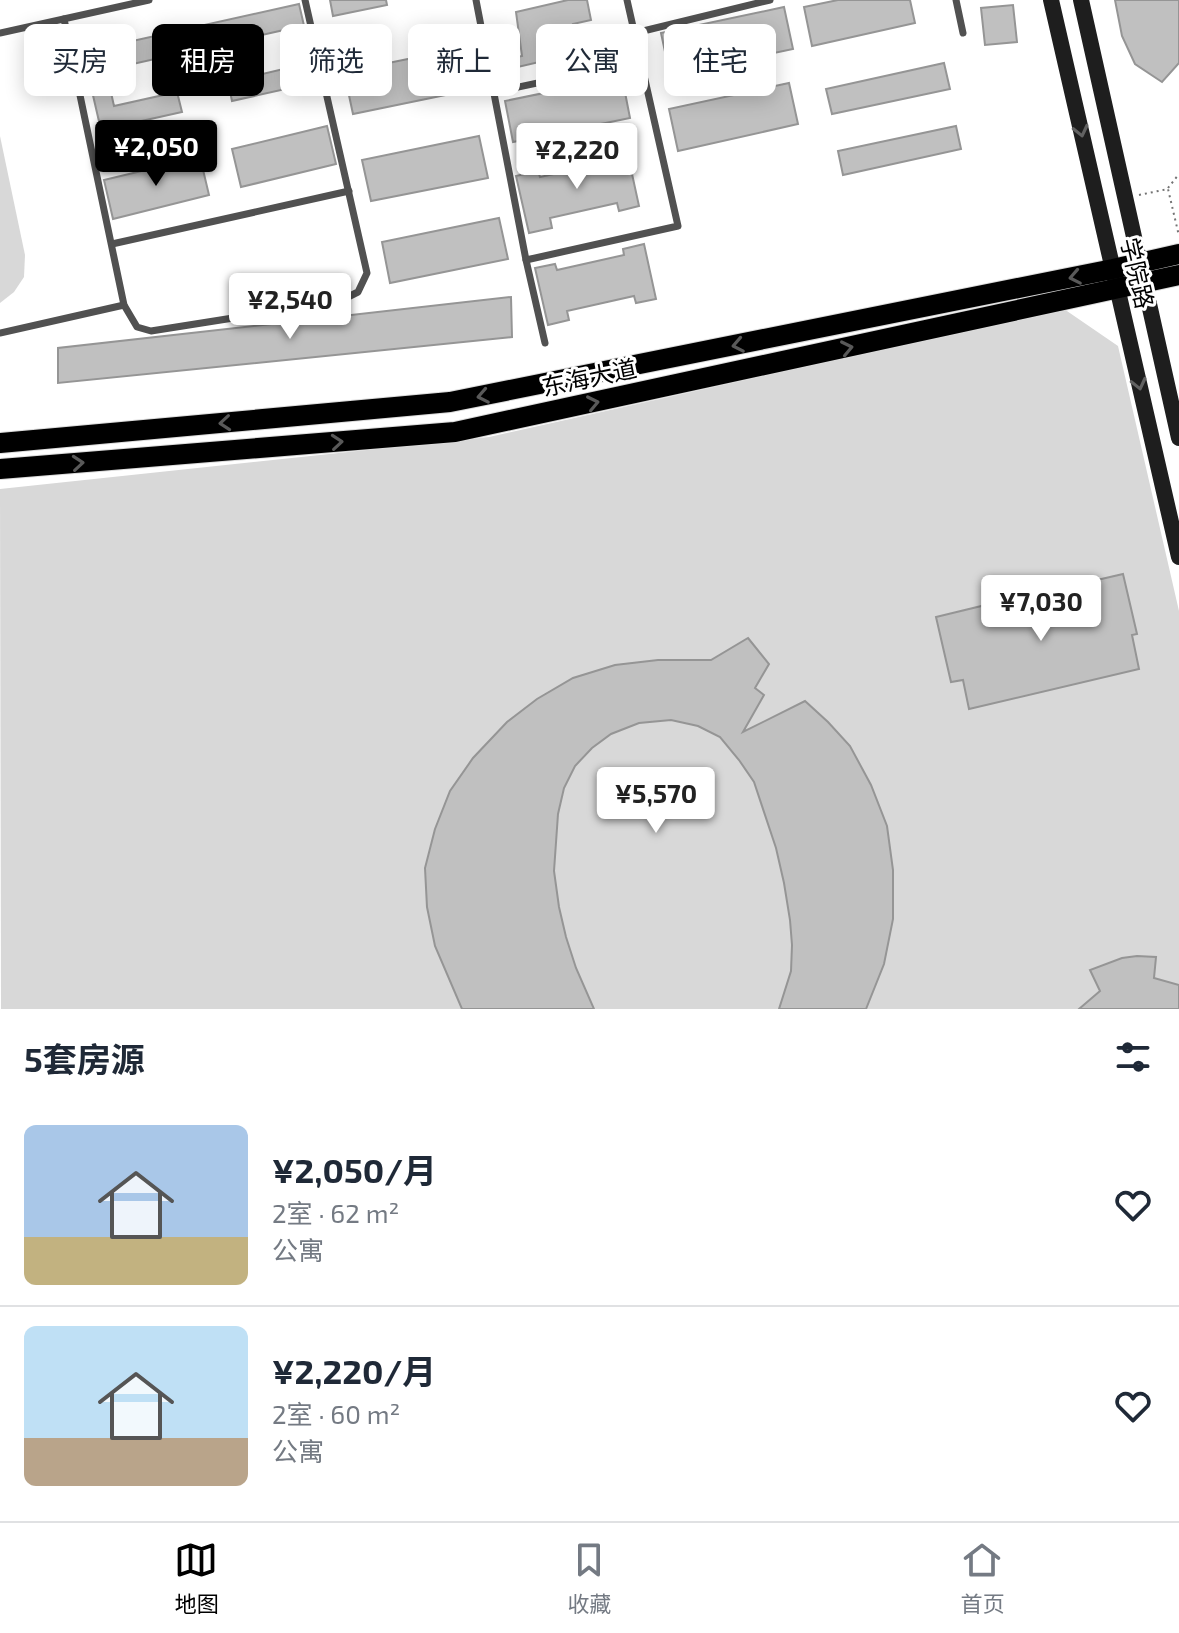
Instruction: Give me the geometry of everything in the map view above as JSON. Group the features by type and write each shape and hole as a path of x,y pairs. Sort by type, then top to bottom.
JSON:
{"main road":[{"name":"学院路","path":"1051,0 1179,557"},
{"name":"学院路","path":"1081,0 1179,438"},
{"name":"东海大道","path":"1143,273 1179,254"},
{"name":"东海大道","path":"0,469 455,432 1115,279 1143,273 1179,275"},
{"name":"东海大道","path":"0,443 450,402 1115,279"}],"lane":[{"path":"0,33 149,0"},
{"path":"64,19 124,305 137,327 151,331 340,301 358,292 367,273 305,0"},
{"path":"476,0 481,24"},
{"path":"627,0 633,24"},
{"path":"648,30 770,0"},
{"path":"956,0 963,33"},
{"path":"526,260 678,226 648,92"},
{"path":"496,96 545,343"},
{"path":"112,244 349,191"},
{"path":"0,333 124,305"}],"path":[{"path":"1126,198 1168,189 1179,174"},
{"path":"1168,189 1179,238"}],"shaded area":[{"path":"0,136 25,255 24,277 14,292 0,303"},
{"path":"1064,309 1118,346 1179,611 1179,1009 1,1009 0,489 489,437"}],"building":[{"path":"330,0 386,0 387,5 333,16"},
{"path":"568,0 587,0 591,20 573,24 536,24 536,63 520,67 520,24 516,12"},
{"path":"838,0 910,0 915,23 812,46 804,7"},
{"path":"1115,0 1179,0 1179,63 1162,82 1135,64 1122,36"},
{"path":"299,4 304,24 280,24 280,31 264,34 264,24 209,24"},
{"path":"1013,5 1017,42 985,45 981,8"},
{"path":"784,7 793,49 776,53 776,24 704,24"},
{"path":"152,37 152,60 136,63 136,40"},
{"path":"408,59 408,96 441,96 353,114 349,96 392,96 392,62"},
{"path":"944,63 950,89 832,114 826,89"},
{"path":"280,70 280,90 264,94 264,74"},
{"path":"789,83 798,124 678,151 669,109 729,96 776,96 776,86"},
{"path":"536,95 626,96 630,118 513,142 505,101"},
{"path":"93,96 112,96 114,106 159,96 178,96 182,112 101,130"},
{"path":"231,96 254,96 232,101"},
{"path":"327,126 336,164 241,187 232,149"},
{"path":"956,126 961,149 843,175 838,151"},
{"path":"479,136 488,178 371,201 362,160"},
{"path":"627,151 639,206 619,211 617,203 550,218 552,228 529,233 516,176 538,171 540,177 607,162 606,156"},
{"path":"200,157 209,195 113,219 104,180"},
{"path":"499,218 508,259 390,283 382,242"},
{"path":"644,244 656,299 636,303 634,296 567,311 569,320 548,325 535,268 555,264 557,270 624,255 623,249"},
{"path":"511,297 512,337 58,383 58,348"},
{"path":"1123,574 1137,634 1132,635 1139,669 969,709 963,680 951,682 936,617 998,602 1002,610 1056,598 1054,590"},
{"path":"748,638 769,664 755,688 764,695 743,732 805,701 850,746 871,785 887,826 893,870 893,919 884,964 866,1009 779,1009 791,971 790,920 776,848 754,782 720,737 698,726 671,720 639,723 611,734 575,766 564,788 558,814 554,871 566,937 594,1009 462,1009 435,946 427,907 425,868 435,829 450,791 473,758 507,722 537,699 573,678 615,665 658,660 711,660"},
{"path":"1137,956 1156,957 1154,978 1179,985 1179,1009 1079,1009 1100,991 1090,970"}]}
